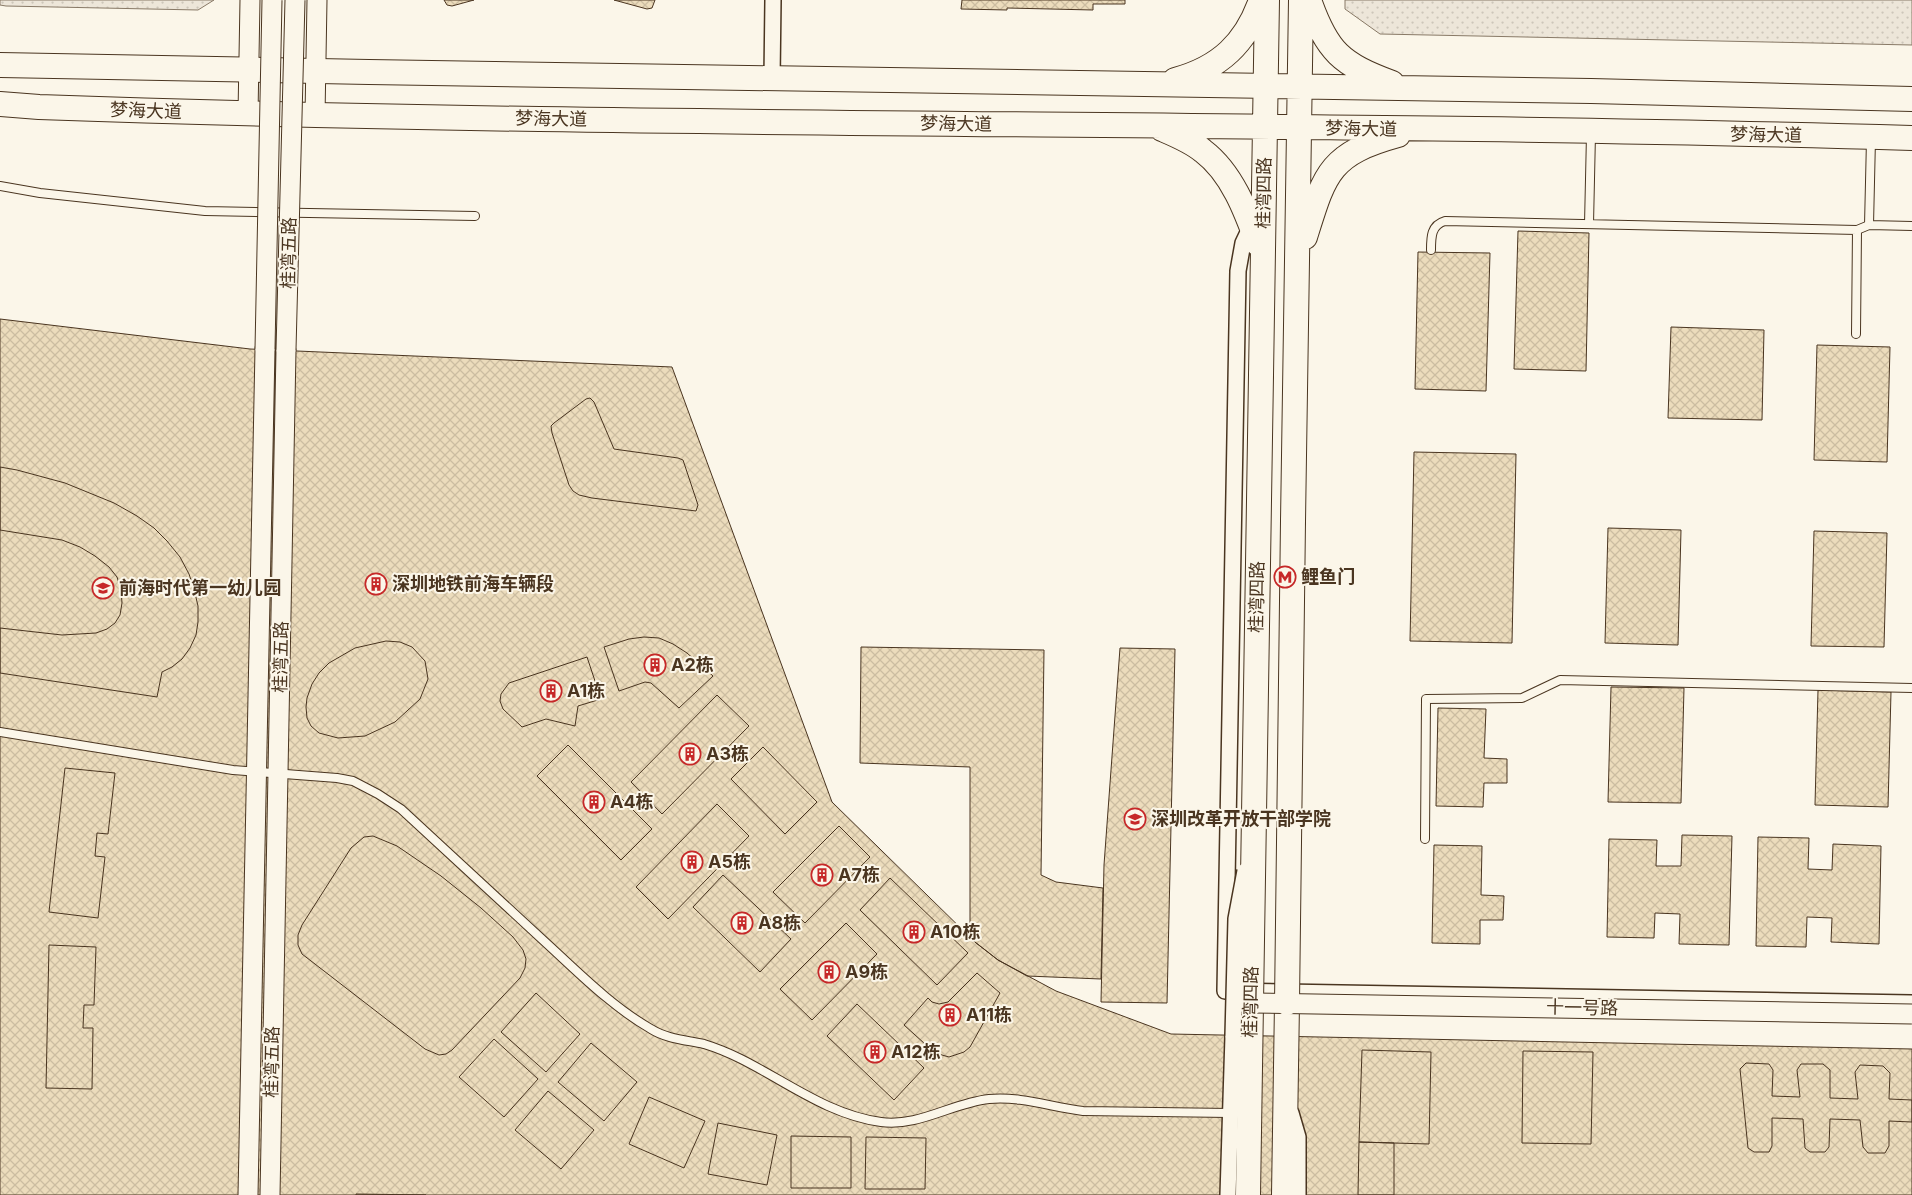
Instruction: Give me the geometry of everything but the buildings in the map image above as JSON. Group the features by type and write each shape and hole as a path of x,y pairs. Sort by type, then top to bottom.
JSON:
{"main road":[{"path":"1156,84 1181,78 1219,61 1234,48 1247,31 1261,0"},
{"name":"桂湾四路","path":"1248,1195 1242,1002 1254,822 1265,86 1268,0"},
{"name":"桂湾四路","path":"1284,1195 1301,0"},
{"path":"1309,0 1322,33 1342,59 1363,72 1408,88"},
{"path":"0,65 1408,88 1912,99"},
{"name":"梦海大道","path":"0,104 315,116 1422,129 1912,138"},
{"path":"1156,126 1190,142 1213,159 1231,184 1263,255"},
{"path":"1297,260 1317,198 1325,180 1336,163 1354,150 1422,129"}],"street":[{"path":"248,114 250,0"},
{"name":"桂湾五路","path":"248,1195 272,0"},
{"name":"桂湾五路","path":"270,1195 286,350 295,0"},
{"path":"315,116 317,0"},
{"path":"772,78 774,0"},
{"path":"1263,205 1243,243 1237,281 1225,991 1912,1003"},
{"name":"十一号路","path":"1242,1002 1912,1014"},
{"path":"1228,1195 1230,1114 1242,1036"},
{"path":"1285,1093 1298,1137 1298,1195"}],"lane":[{"path":"1589,224 1591,132"},
{"path":"1869,225 1871,137"},
{"path":"0,186 40,194 205,212 475,216"},
{"path":"1431,250 1434,229 1436,225 1445,221 1858,230 1869,225 1912,226"},
{"path":"1856,334 1858,230"},
{"path":"1425,839 1426,699 1522,698 1560,680 1912,688"},
{"path":"0,732 233,770 337,778 353,782 378,794 400,809 576,970 608,998 653,1031 676,1039 723,1050 818,1102 863,1120 903,1123 927,1118 965,1103 1009,1098 1083,1111 1230,1114"}],"shaded area":[{"path":"0,0 214,0 198,10 6,6 0,5"},
{"path":"1345,0 1912,0 1912,45 1380,34 1345,9"}],"place":[{"name":"鲤鱼门","path":"1285,577"},
{"name":"深圳地铁前海车辆段","path":"376,584"},
{"name":"前海时代第一幼儿园","path":"103,588"},
{"name":"A2栋","path":"655,665"},
{"name":"A1栋","path":"551,691"},
{"name":"A3栋","path":"690,754"},
{"name":"A4栋","path":"594,802"},
{"name":"深圳改革开放干部学院","path":"1135,819"},
{"name":"A5栋","path":"692,862"},
{"name":"A7栋","path":"822,875"},
{"name":"A8栋","path":"742,923"},
{"name":"A10栋","path":"914,932"},
{"name":"A9栋","path":"829,972"},
{"name":"A11栋","path":"950,1015"},
{"name":"A12栋","path":"875,1052"}]}
